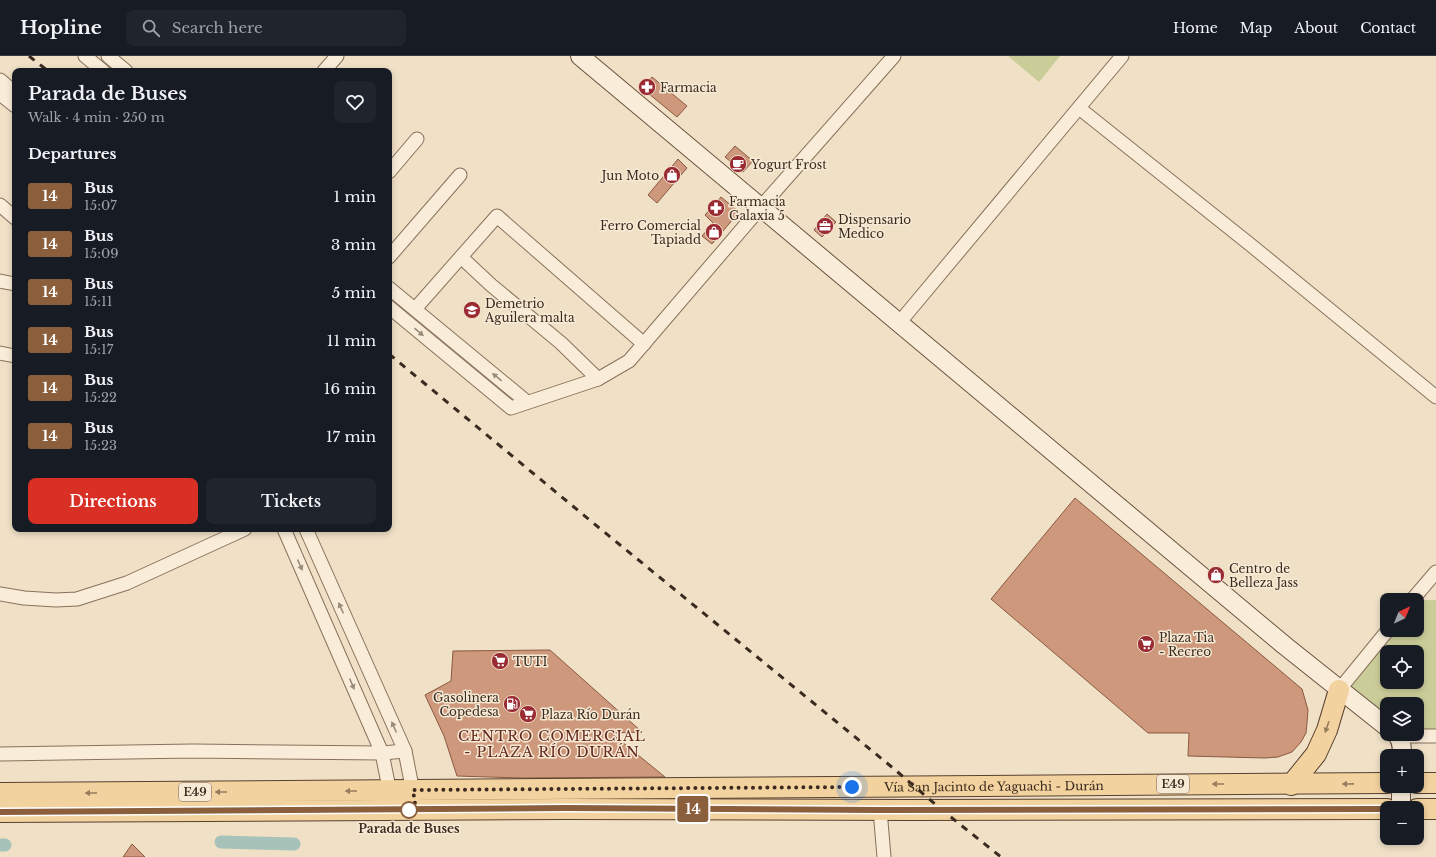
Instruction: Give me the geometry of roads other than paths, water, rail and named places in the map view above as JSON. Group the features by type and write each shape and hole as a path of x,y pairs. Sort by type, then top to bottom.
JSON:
{"main road":[{"path":"1291,784 1316,754 1327,730 1339,690"},
{"path":"1424,783 1436,783"},
{"name":"Vía San Jacinto de Yaguachi - Durán","path":"0,793 414,800 1198,784 1380,784"},
{"name":"Vía San Jacinto de Yaguachi - Durán","path":"0,812 391,800"},
{"name":"Vía San Jacinto de Yaguachi - Durán","path":"414,800 566,808 880,810 1380,809"},
{"path":"1424,809 1436,809"}],"street":[{"path":"85,56 100,68"},
{"path":"108,56 122,68"},
{"path":"327,68 337,56"},
{"path":"580,56 1242,611 1380,721"},
{"path":"392,309 511,408 598,378 629,361 761,207 894,56"},
{"path":"899,323 1122,56"},
{"path":"0,80 12,90"},
{"path":"0,94 12,104"},
{"path":"1079,108 1252,246 1436,397"},
{"path":"392,168 417,139"},
{"path":"392,254 460,175"},
{"path":"0,205 12,215"},
{"path":"415,309 497,216 644,344"},
{"path":"461,257 491,285 561,343 598,378"},
{"path":"0,281 12,283"},
{"path":"392,290 527,402"},
{"path":"0,353 12,355"},
{"path":"212,544 223,532"},
{"path":"0,594 50,600 77,599 127,583 238,532"},
{"path":"285,532 382,753 391,800"},
{"path":"307,532 405,751 414,800"},
{"path":"1418,593 1436,572"},
{"path":"1339,690 1382,637"},
{"path":"1424,735 1436,736"},
{"path":"0,754 193,751 382,753 405,751"},
{"path":"880,810 884,857"}],"waterway":[{"path":"221,842 294,844"},
{"path":"0,845 5,845"}],"railway":[{"path":"29,56 44,68"},
{"path":"392,356 1001,857"}],"place":[{"name":"Farmacia","path":"647,87"},
{"name":"Yogurt Frost","path":"738,164"},
{"name":"Jun Moto","path":"672,175"},
{"name":"Farmacia Galaxia 5","path":"716,208"},
{"name":"Dispensario Medico","path":"825,226"},
{"name":"Ferro Comercial Tapiadd","path":"714,232"},
{"name":"Demetrio Aguilera malta","path":"472,310"},
{"name":"Centro de Belleza Jass","path":"1216,575"},
{"name":"Plaza Tia - Recreo","path":"1146,644"},
{"name":"TUTI","path":"500,661"},
{"name":"Gasolinera Copedesa","path":"512,704"},
{"name":"Plaza Río Durán","path":"528,714"},
{"name":"Parada de Buses","path":"409,810"}],"district":[{"name":"CENTRO COMERCIAL - PLAZA RÍO DURÁN","path":"552,744"}]}
